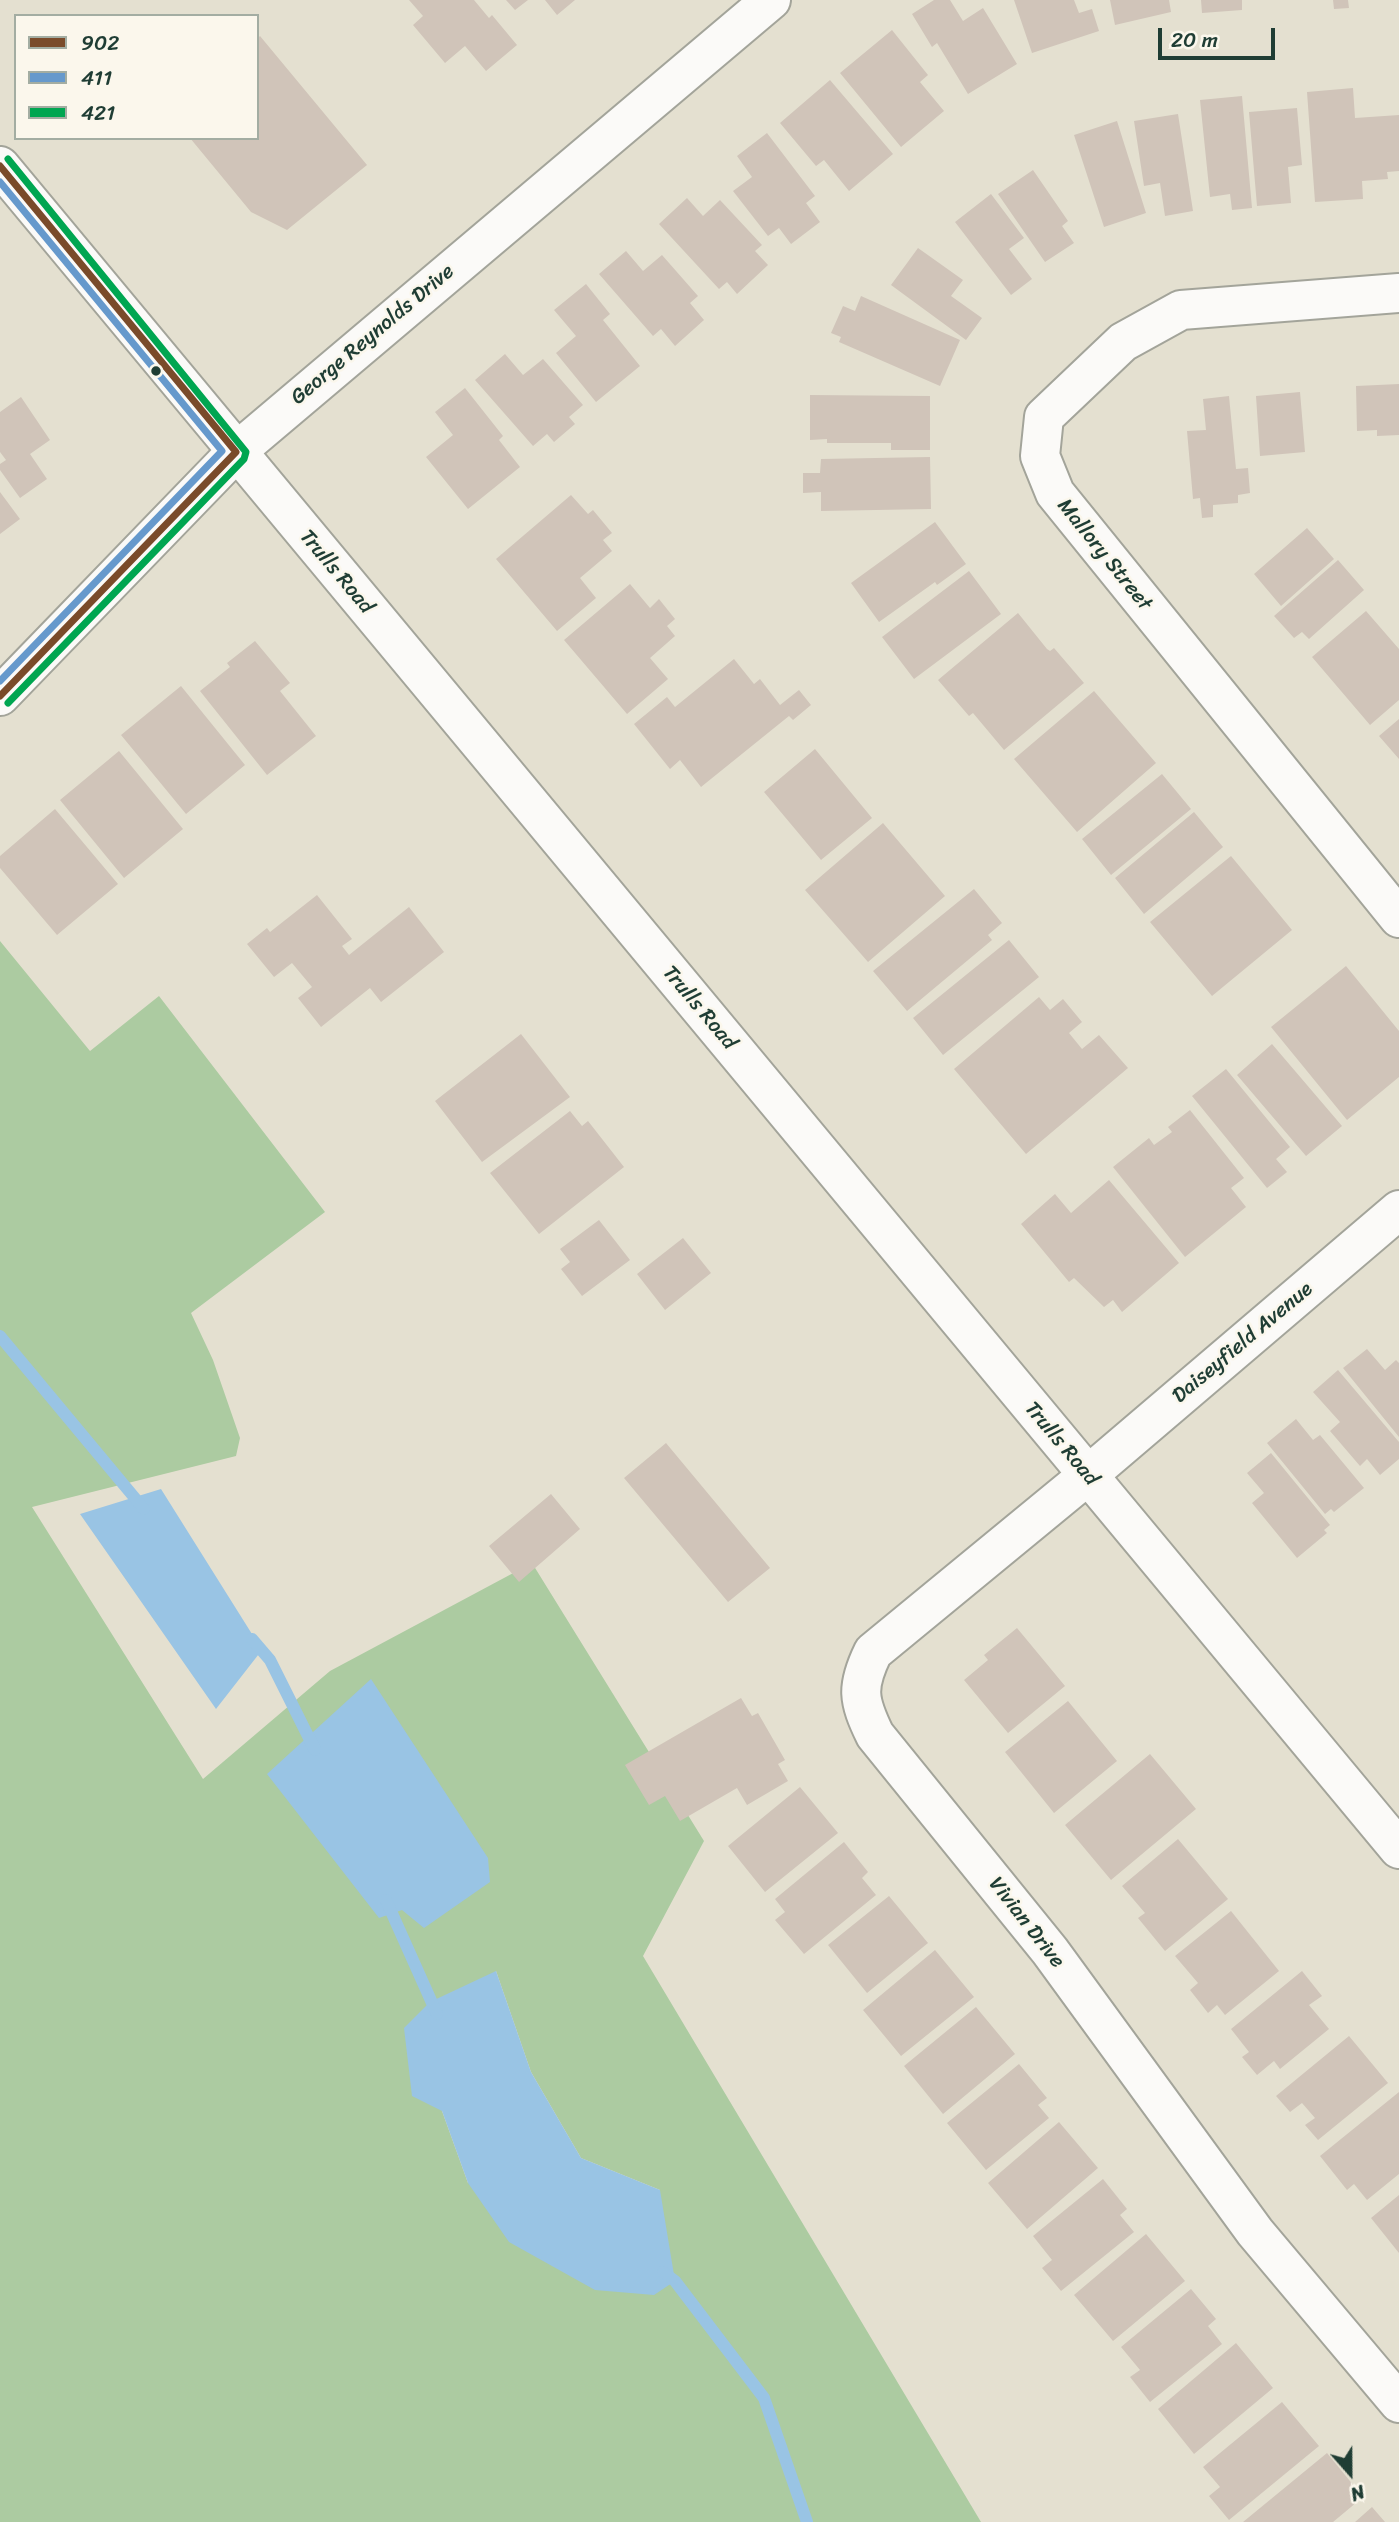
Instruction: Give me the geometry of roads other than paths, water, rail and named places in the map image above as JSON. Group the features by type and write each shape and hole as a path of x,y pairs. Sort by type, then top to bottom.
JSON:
{"street":[{"name":"George Reynolds Drive","path":"0,696 236,452 771,0"},
{"name":"Trulls Road","path":"0,166 1399,1849"},
{"name":"Mallory Street","path":"1399,293 1181,310 1123,342 1044,417 1040,456 1055,494 1399,918"},
{"name":"Daiseyfield Avenue","path":"1087,1476 1399,1210"},
{"name":"Vivian Drive","path":"1087,1476 873,1652 860,1679 862,1709 875,1735 1050,1951 1255,2232 1399,2403"}],"water":[{"path":"161,1489 262,1650 216,1709 80,1514"},
{"path":"371,1679 488,1858 490,1882 424,1928 402,1910 379,1918 267,1774"},
{"path":"496,1971 531,2072 581,2158 660,2190 675,2281 654,2295 595,2290 509,2242 468,2183 442,2111 412,2096 404,2028 430,2002"}],"waterway":[{"path":"0,1336 144,1509"},
{"path":"252,1639 270,1660 315,1750"},
{"path":"386,1900 437,2014"},
{"path":"663,2272 675,2281 764,2398 807,2522"}]}
